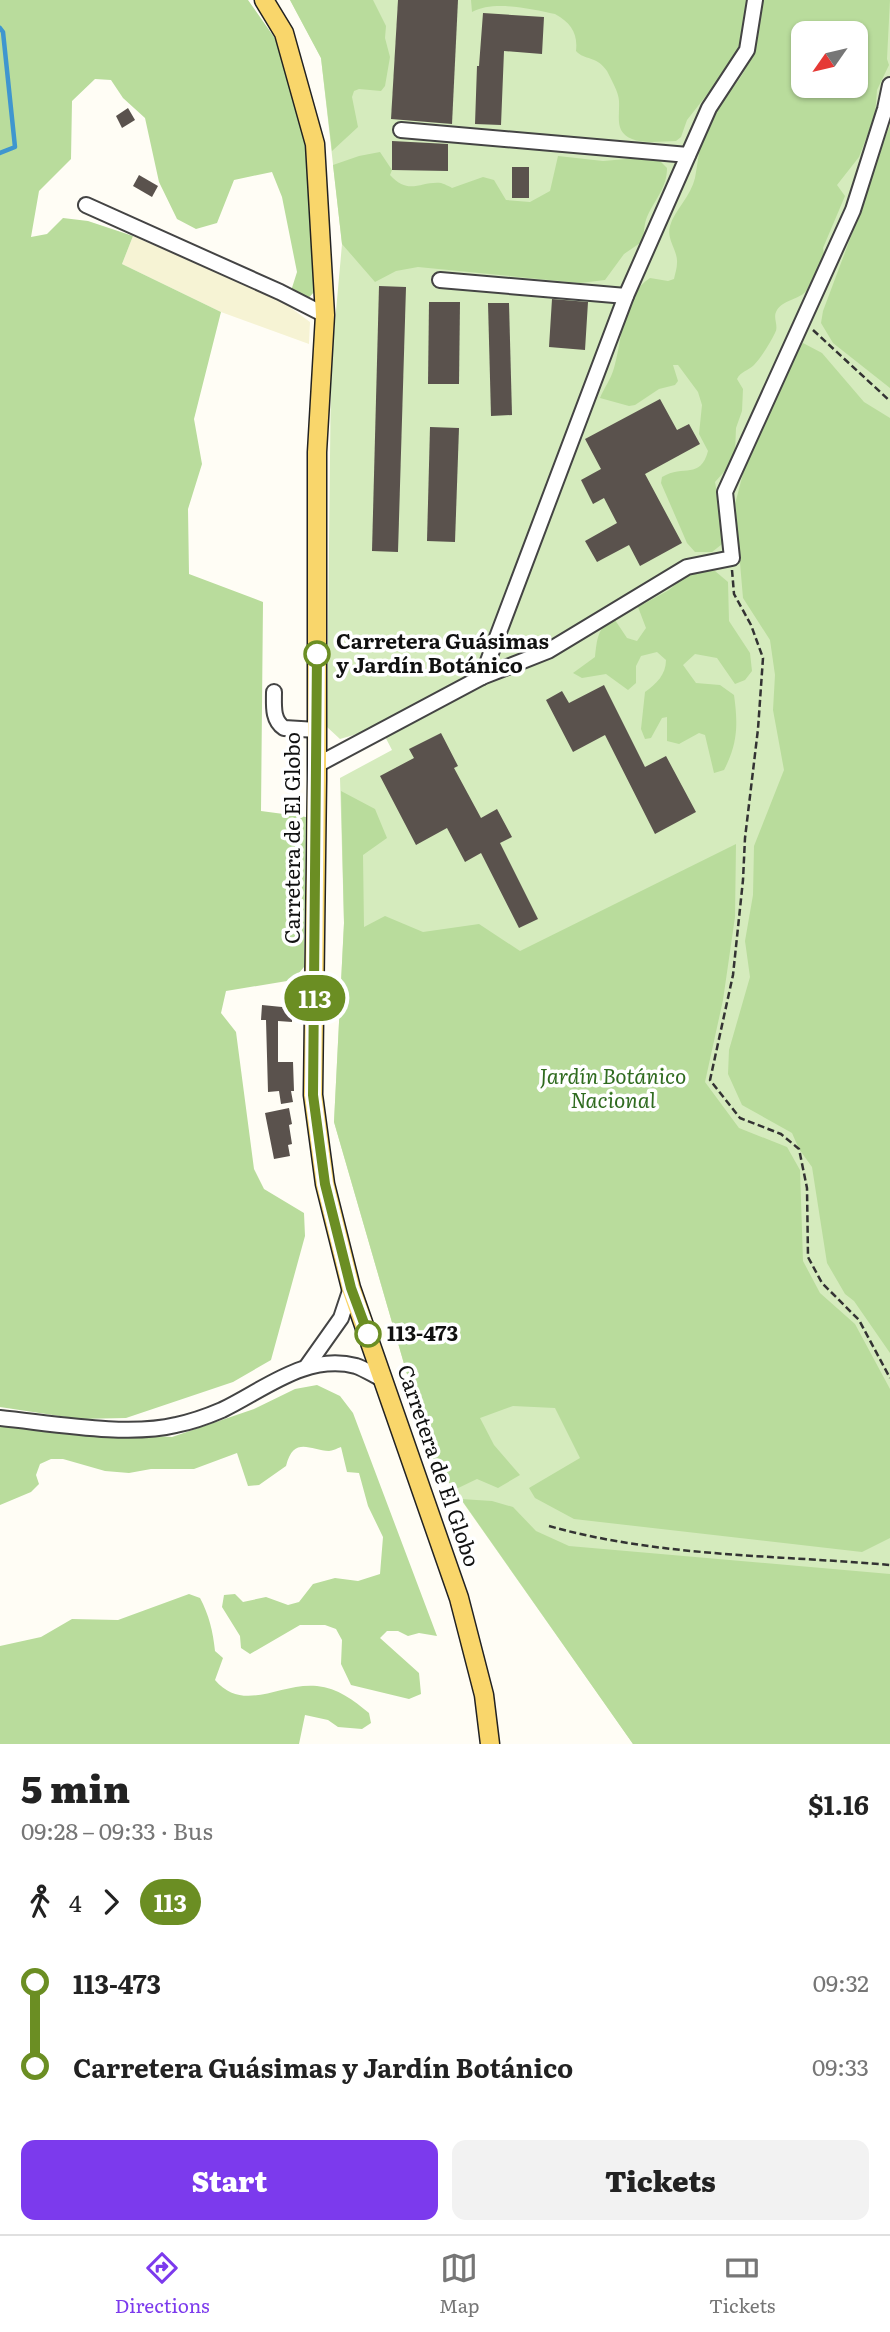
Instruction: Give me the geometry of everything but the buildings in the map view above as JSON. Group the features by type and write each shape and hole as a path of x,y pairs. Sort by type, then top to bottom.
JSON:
{"main road":[{"name":"Carretera de El Globo","path":"264,0 284,33 315,144 325,315 317,452 313,1095 325,1184 351,1288 459,1598 484,1695 490,1744"}],"street":[{"path":"482,677 626,296 709,108 747,50 755,0"},
{"path":"317,765 482,677 548,651 687,567 732,558 725,492 853,210 890,85"},
{"path":"401,130 688,155"},
{"path":"86,205 325,315"},
{"path":"440,280 626,296"},
{"path":"274,692 274,713 279,725 317,730"},
{"path":"306,1366 341,1318 351,1288"},
{"path":"0,1418 122,1430 175,1426 221,1410 306,1366 327,1363 356,1366 384,1380"}],"path":[{"path":"803,323 842,355 890,401"},
{"path":"732,558 734,594 751,625 763,658 733,975 710,1080 740,1118 781,1134 799,1149 807,1188 808,1256 822,1283 859,1320 890,1378"},
{"path":"549,1526 580,1535 666,1548 890,1564"}],"shaded area":[{"path":"133,236 279,299 310,322 309,344 221,312 122,264"}],"green space":[{"path":"0,0 248,0 279,44 310,145 308,190 314,292 306,301 291,291 297,272 282,197 272,172 234,180 217,223 196,229 177,219 159,182 145,118 123,98 111,80 95,79 72,101 71,159 39,191 31,237 47,234 63,218 88,221 133,236 122,264 221,312 194,419 202,464 188,509 189,574 263,602 261,811 306,817 304,967 293,980 226,991 221,1013 236,1032 254,1169 264,1189 304,1213 305,1236 271,1360 233,1382 126,1418 79,1419 0,1407"},
{"name":"Jardín Botánico Nacional","path":"290,0 890,0 890,1744 633,1744 431,1457 334,1122 344,923 340,778 392,750 379,725 340,739 327,727 331,367 342,244 321,58"},
{"path":"290,0 373,0 386,26 385,38 390,57 385,86 381,91 354,91 352,97 358,127 332,151 321,58"},
{"path":"471,0 747,0 748,8 738,55 687,120 681,137 676,141 648,142 626,136 620,128 619,98 607,71 595,60 576,51 574,34 565,21 555,14 513,7 481,8 472,12"},
{"path":"761,0 890,0 889,65 877,90 875,115 859,157 837,185 845,196 823,248 824,254 807,290 779,308 775,314 776,330 760,358 737,379 743,389 742,411 736,428 735,453 731,464 715,482 726,541 712,552 695,552 687,543 661,483 662,477 696,469 705,460 708,451 699,434 702,405 698,392 678,365 673,365 678,381 675,385 659,389 635,405 629,406 600,398 613,372 624,319 633,296 650,278 668,281 674,279 677,258 670,236 670,226 693,185 708,121 746,68 758,33"},
{"path":"890,126 890,388 833,343 821,323 871,169"},
{"path":"380,152 392,170 390,175 403,185 441,183 452,188 483,177 494,180 506,200 530,202 550,191 558,156 603,161 638,158 659,160 667,168 663,188 646,220 643,241 624,254 605,280 580,283 418,267 396,271 375,282 342,244 333,165"},
{"path":"803,343 822,353 864,402 890,418 890,1353 854,1301 845,1294 827,1263 812,1167 792,1133 742,1105 728,1074 729,1050 750,977 745,941 753,895 754,846 784,770 773,710 775,675 770,640 743,598 735,504 750,447 767,418 795,352"},
{"path":"692,570 715,571 728,582 729,621 750,653 752,671 745,680 735,684 717,658 695,654 683,665 696,683 720,685 734,695 734,742 724,770 714,773 705,735 699,733 679,744 667,741 667,717 662,718 651,738 645,739 641,729 645,692 660,679 666,665 666,660 657,652 641,656 636,666 636,683 628,690 606,674 582,678 573,673 595,657 599,634 609,622 615,620 627,638 637,641 646,628 638,607 669,590"},
{"path":"341,791 375,809 387,838 363,855 364,927 385,916 423,932 479,924 520,951 736,844 735,917 723,1000 705,1082 739,1128 787,1147 800,1170 803,1261 820,1293 855,1324 890,1389 890,1538 862,1552 574,1519 535,1498 529,1488 580,1458 555,1408 513,1406 480,1418 494,1445 520,1475 498,1488 477,1479 454,1490 431,1457 334,1122 344,923"},
{"path":"317,1385 340,1396 353,1413 437,1636 419,1633 408,1636 398,1631 387,1631 380,1638 419,1673 421,1694 409,1699 351,1685 341,1664 342,1640 336,1629 325,1625 300,1625 250,1654 241,1648 240,1636 222,1607 224,1595 235,1594 243,1602 266,1597 288,1605 299,1602 313,1584 335,1578 358,1581 380,1574 383,1537 368,1506 359,1473 347,1472 341,1447 329,1451 298,1448 289,1456 286,1466 259,1485 248,1486 237,1453 194,1469 151,1469 129,1473 105,1471 63,1459 51,1459 40,1464 36,1475 39,1484 31,1492 0,1505 0,1426 172,1437 254,1409 295,1389"},
{"path":"461,1499 492,1501 513,1507 536,1531 569,1546 890,1574 890,1744 633,1744"},
{"path":"189,1594 200,1598 206,1611 215,1651 223,1658 215,1680 226,1690 250,1696 303,1686 325,1687 338,1692 369,1713 371,1723 362,1729 338,1727 328,1720 305,1715 299,1744 0,1744 0,1646 41,1637 72,1619 118,1620"}],"waterway":[{"path":"0,28 3,32 15,147 0,153"}],"bus line":[{"name":"113","path":"317,654 313,1095 325,1184 351,1288 368,1334"}],"place":[{"name":"Carretera Guásimas y Jardín Botánico","path":"317,654"},
{"name":"113-473","path":"368,1334"}]}
